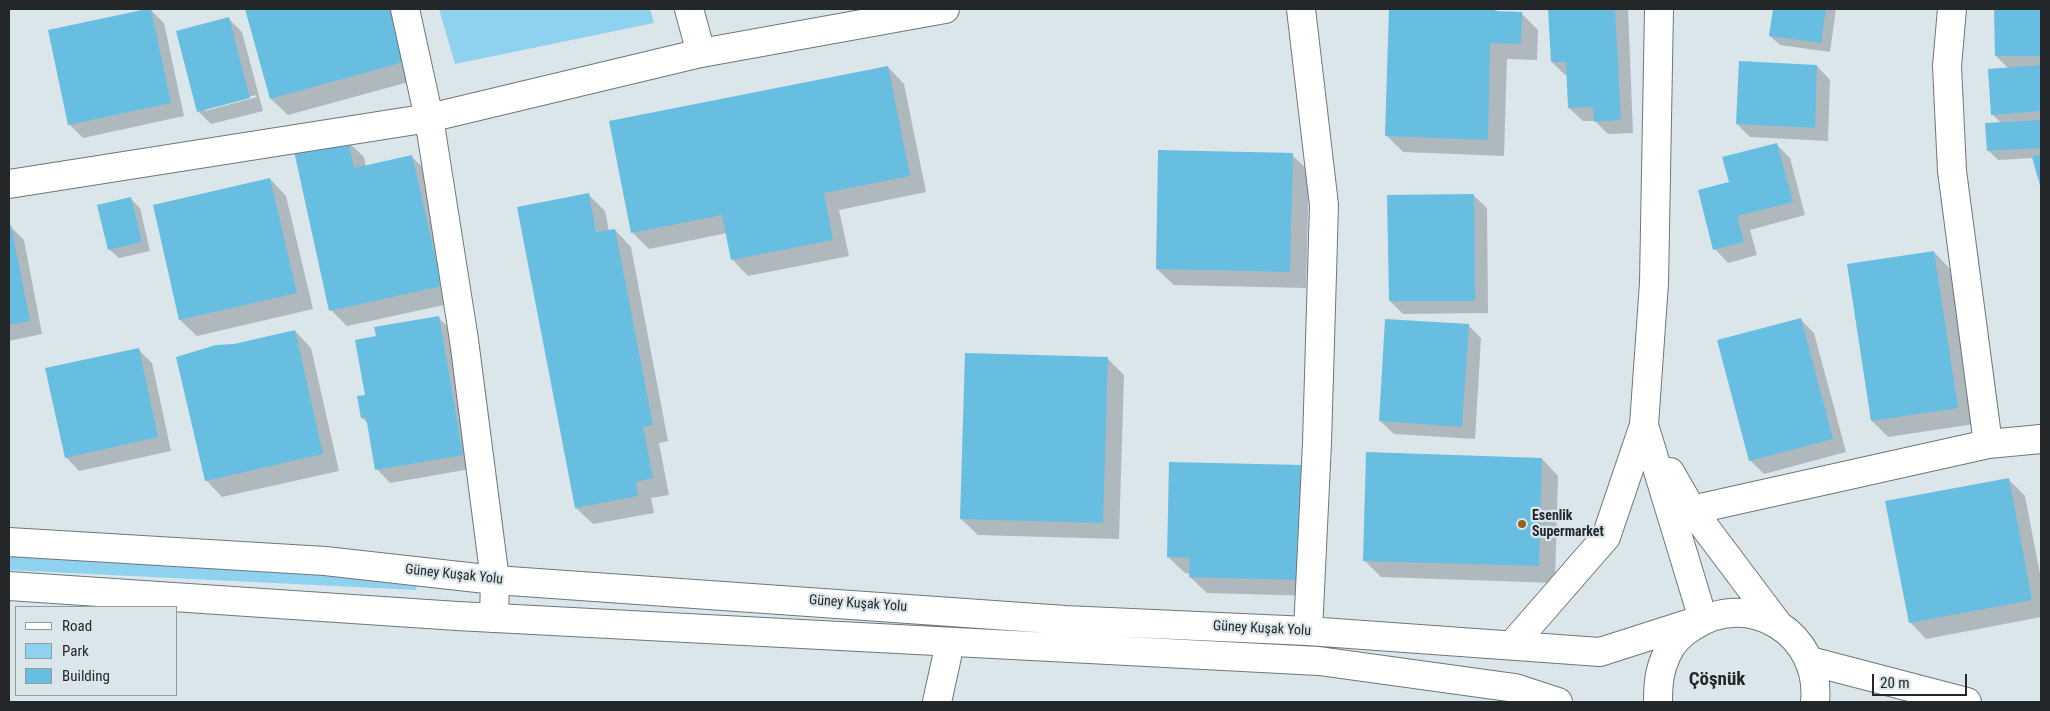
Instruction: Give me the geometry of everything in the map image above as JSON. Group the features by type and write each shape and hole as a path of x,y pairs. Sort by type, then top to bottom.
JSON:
{"street":[{"path":"405,9 429,118 464,340 495,580 494,618"},
{"path":"689,9 700,53"},
{"path":"9,184 429,118 700,53 945,9"},
{"path":"1301,9 1324,205 1317,443 1308,631"},
{"path":"1512,645 1606,536 1644,425 1654,283 1659,9"},
{"path":"1952,9 1946,66 1952,170 1988,444"},
{"path":"1644,425 1692,510 1777,623 1796,639 1810,660 1816,687 1815,702"},
{"path":"1644,425 1703,619 1682,633 1667,653 1659,677 1658,702"},
{"path":"1692,510 1988,444 2041,439"},
{"name":"Güney Kuşak Yolu","path":"9,542 325,561 495,580 1066,620 1308,631 1600,652 1728,612 1753,614 1777,623"},
{"path":"9,586 494,618 1319,661 1515,688 1558,702"},
{"path":"937,702 950,643"},
{"path":"1810,660 1967,702"}],"green space":[{"path":"439,9 650,9 654,23 455,64"},
{"path":"9,550 419,575 416,590 9,570"}],"building":[{"path":"151,9 171,103 68,125 48,30"},
{"path":"245,9 397,9 411,60 270,99"},
{"path":"1389,9 1493,9 1494,11 1522,12 1521,44 1490,43 1488,140 1385,136"},
{"path":"1548,9 1615,9 1621,120 1594,122 1593,107 1568,108 1566,62 1551,62"},
{"path":"1773,9 1826,9 1821,43 1769,36"},
{"path":"1994,9 2041,9 2041,56 1995,56"},
{"path":"229,17 250,98 197,112 176,31"},
{"path":"1739,61 1817,65 1815,128 1736,124"},
{"path":"2041,65 2041,111 1991,115 1988,69"},
{"path":"888,66 910,176 824,193 833,240 731,260 722,215 631,233 609,121"},
{"path":"2041,120 2041,148 1987,151 1985,123"},
{"path":"348,139 354,168 412,155 442,286 329,311 294,151"},
{"path":"1777,143 1793,202 1737,216 1744,242 1713,250 1698,190 1729,182 1722,157"},
{"path":"1158,150 1293,153 1290,272 1156,269"},
{"path":"2041,154 2041,189 2032,157"},
{"path":"270,178 297,293 179,320 153,205"},
{"path":"589,193 596,232 615,229 653,425 643,427 653,478 636,482 638,496 575,508 517,207"},
{"path":"1474,194 1475,301 1389,301 1387,195"},
{"path":"131,197 142,242 108,250 97,205"},
{"path":"9,225 11,225 30,321 9,325"},
{"path":"1934,251 1958,408 1871,421 1847,264"},
{"path":"439,316 463,455 375,470 366,417 361,418 357,396 365,395 355,340 376,336 374,327"},
{"path":"1801,318 1833,439 1749,461 1717,340"},
{"path":"1385,319 1469,324 1462,427 1379,421"},
{"path":"295,330 323,454 205,481 176,357 216,345 234,344"},
{"path":"139,348 158,437 65,458 45,368"},
{"path":"965,353 1108,357 1103,523 960,519"},
{"path":"1366,452 1542,458 1539,566 1363,561"},
{"path":"1169,462 1302,465 1299,580 1189,577 1190,558 1167,557"},
{"path":"2009,478 2032,600 1909,623 1885,501"}],"place":[{"name":"Esenlik Supermarket","path":"1522,524"}],"district":[{"name":"Çöşnük","path":"1717,680"}]}
